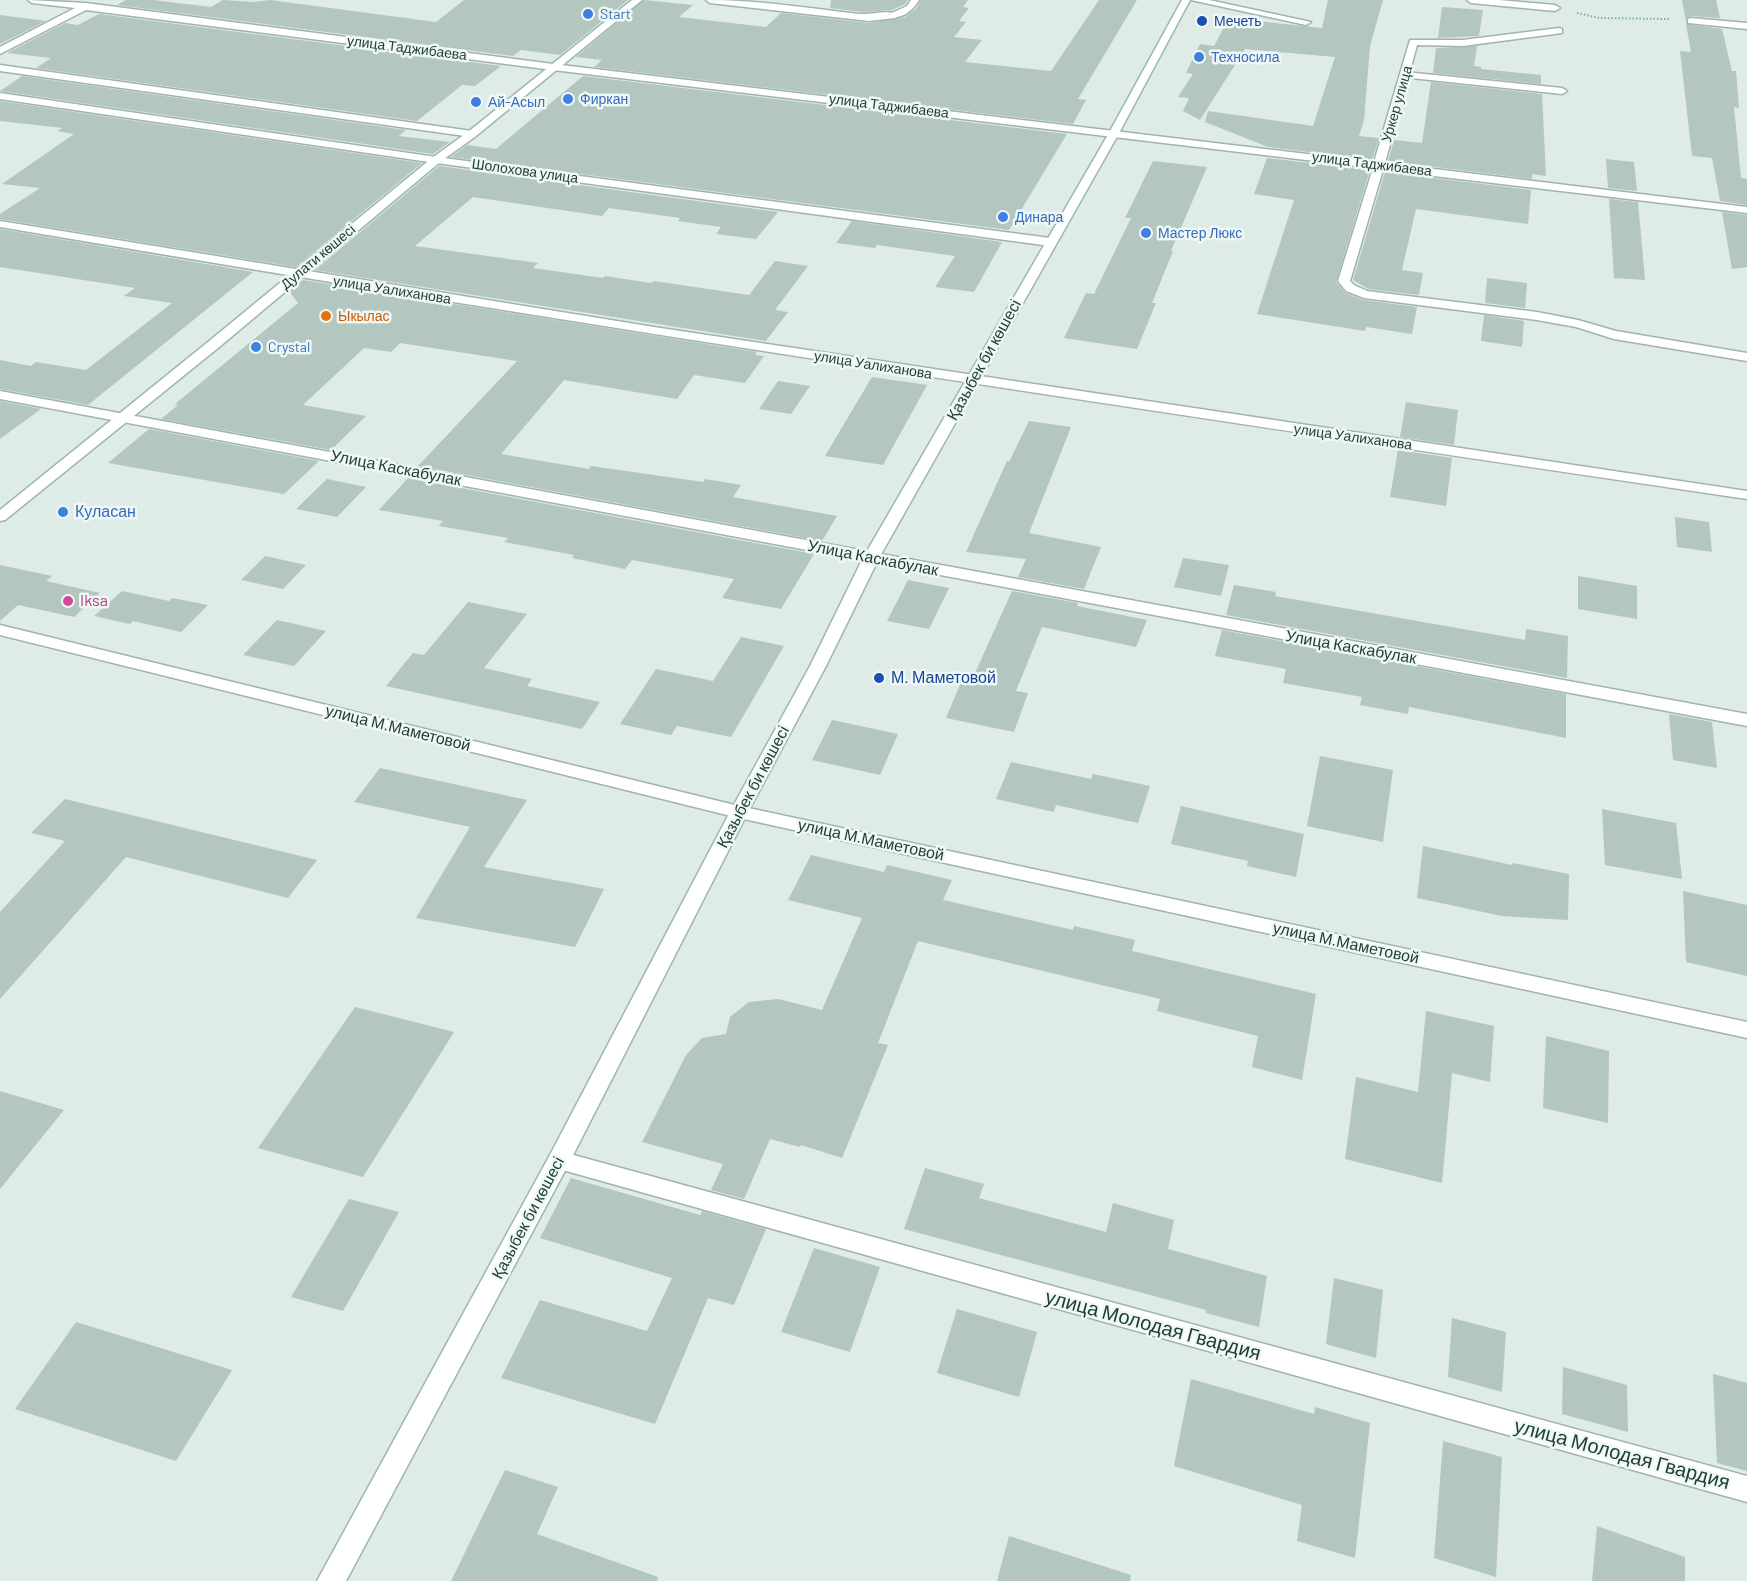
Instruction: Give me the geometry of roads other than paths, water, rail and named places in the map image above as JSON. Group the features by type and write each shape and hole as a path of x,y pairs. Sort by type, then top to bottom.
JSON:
{"street":[{"name":"улица Таджибаева","path":"32,0 553,67 1747,210"},
{"path":"0,51 98,0"},
{"name":"Дулати көшесі","path":"0,517 436,160 472,134 638,0"},
{"path":"710,0 869,18 895,15 910,8 915,0"},
{"name":"Қазыбек би көшесі","path":"331,1581 559,1160 739,812 818,666 871,558 1114,133 1186,0"},
{"path":"1195,0 1306,22"},
{"path":"1471,0 1556,8"},
{"path":"1691,21 1747,26"},
{"name":"Уркер улица","path":"1559,31 1463,43 1413,42 1380,165 1344,281 1350,288 1364,294 1537,316 1578,324 1614,335 1747,357"},
{"name":"Шолохова улица","path":"0,68 472,134"},
{"path":"1405,75 1562,92"},
{"name":"Шолохова улица","path":"0,96 436,160 1050,242"},
{"name":"улица Уалиханова","path":"0,224 297,275 974,381 1747,495"},
{"name":"Улица Каскабулак","path":"0,395 1747,720"},
{"name":"улица М.Маметовой","path":"0,630 739,812 1747,1030"},
{"name":"улица Молодая Гвардия","path":"559,1160 1747,1489"}],"place":[{"name":"Start","path":"588,14"},
{"name":"Мечеть","path":"1202,21"},
{"name":"Техносила","path":"1199,57"},
{"name":"Фиркан","path":"568,99"},
{"name":"Ай-Асыл","path":"476,102"},
{"name":"Динара","path":"1003,217"},
{"name":"Мастер Люкс","path":"1146,233"},
{"name":"Ыкылас","path":"326,316"},
{"name":"Crystal","path":"256,347"},
{"name":"Куласан","path":"63,512"},
{"name":"Iksa","path":"68,601"},
{"name":"М. Маметовой","path":"879,678"}]}
